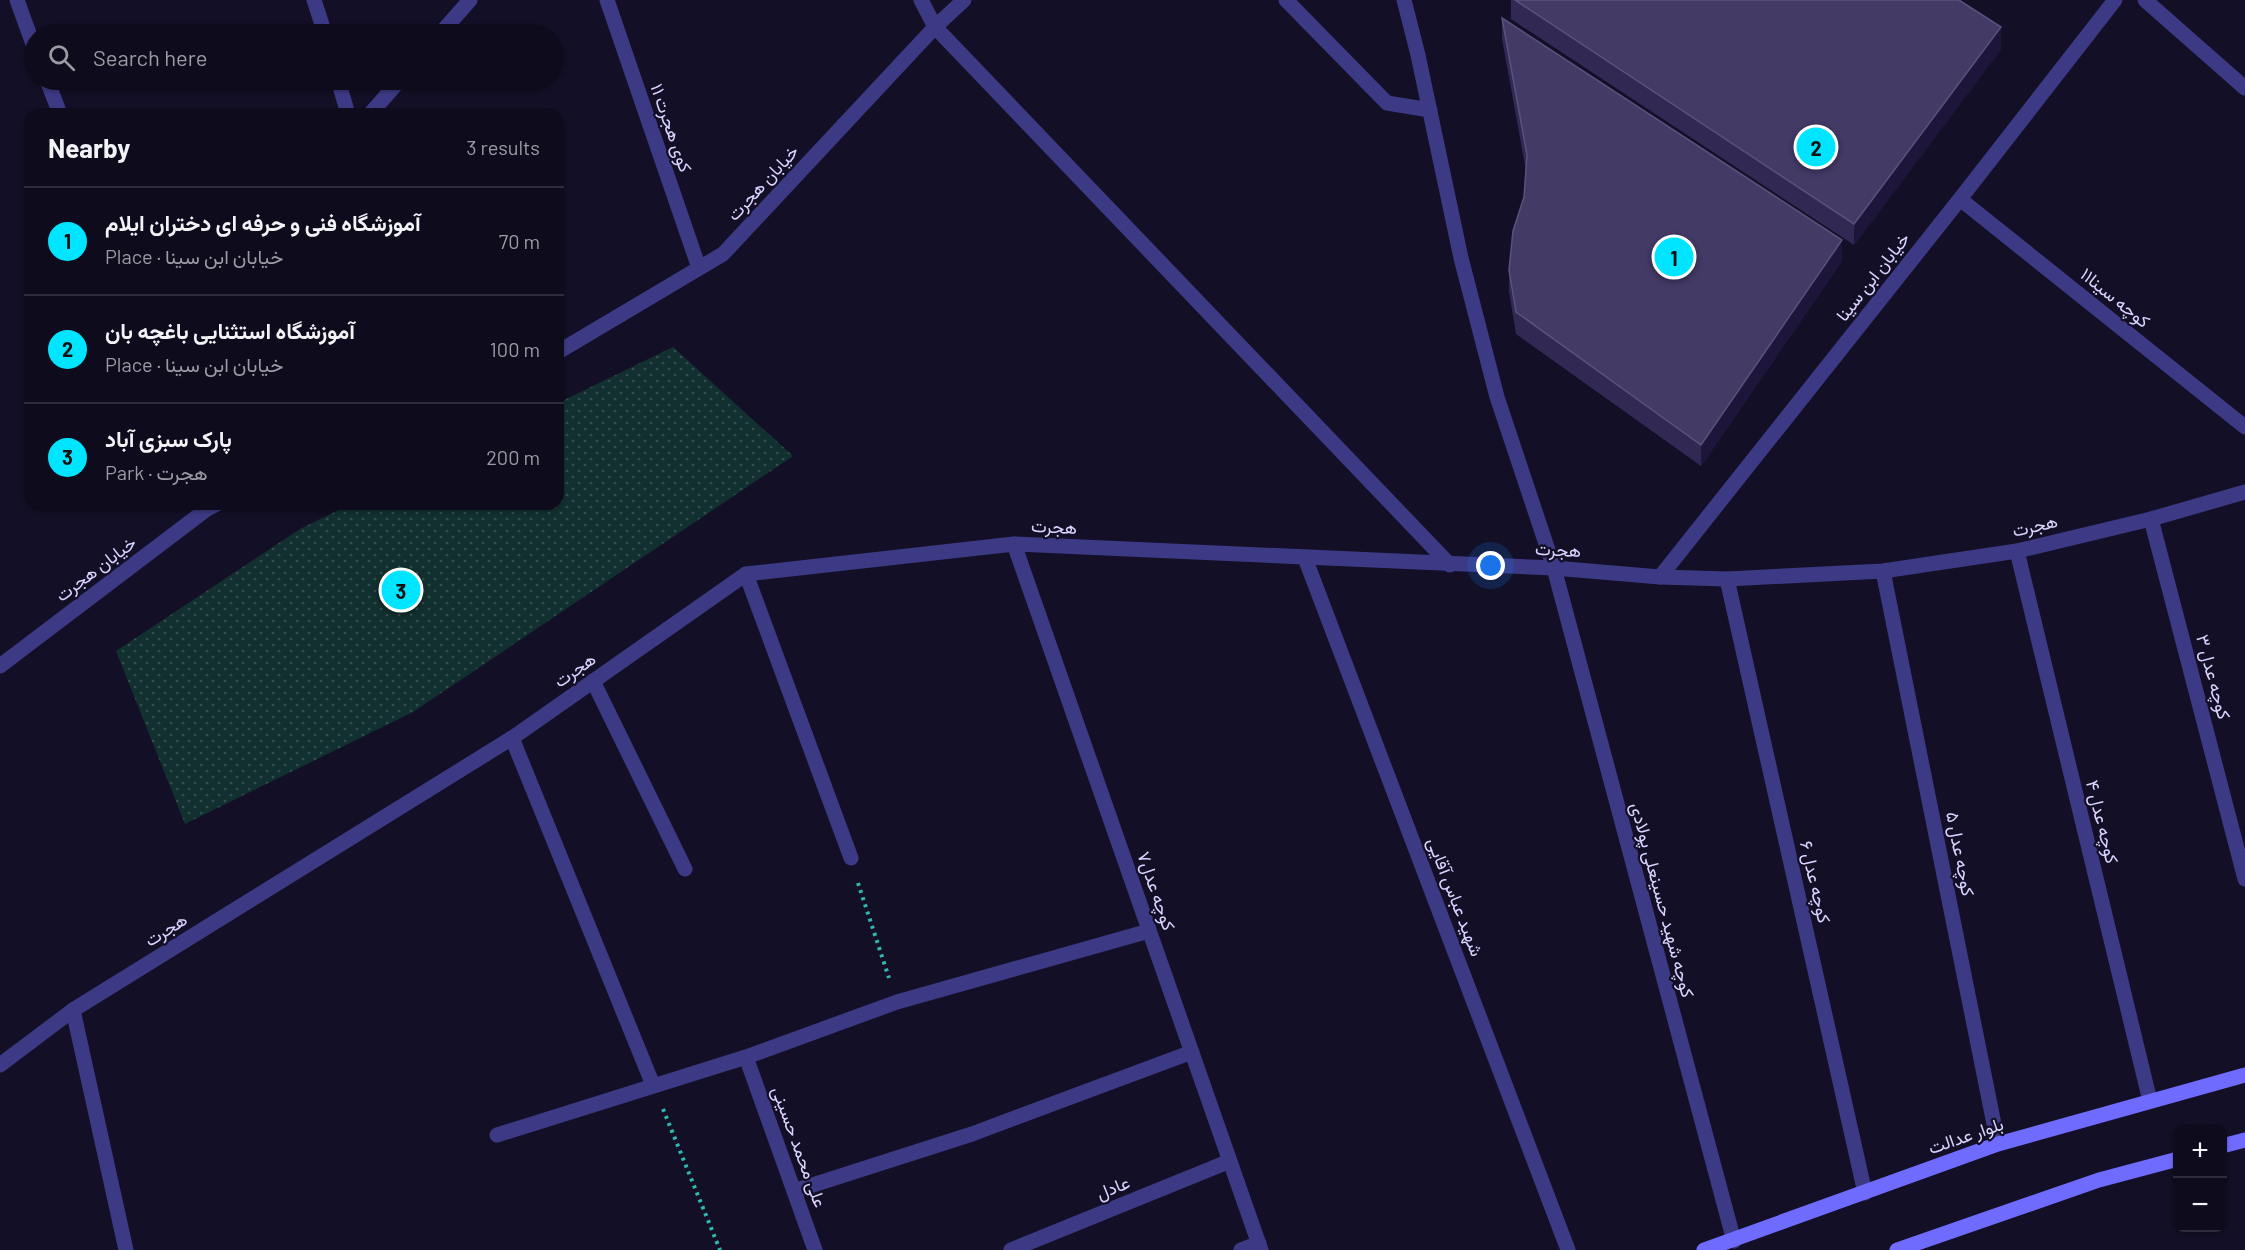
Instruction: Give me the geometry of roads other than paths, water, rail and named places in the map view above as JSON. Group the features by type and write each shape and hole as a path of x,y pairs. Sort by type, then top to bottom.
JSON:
{"main road":[{"name":"بلوار عدالت","path":"1704,1250 1998,1144 2245,1075"},
{"path":"2227,1145 2245,1140"},
{"path":"1897,1250 2099,1180 2173,1160"}],"street":[{"path":"17,0 26,24"},
{"path":"314,0 322,24"},
{"path":"449,24 470,0"},
{"name":"کوی هجرت ۱۱","path":"607,0 699,268"},
{"path":"921,0 935,27 1450,565"},
{"name":"خیابان هجرت","path":"564,348 723,254 935,27 964,0"},
{"path":"1286,0 1387,103 1430,110"},
{"name":"کوچه شهید حسینعلی پولادی","path":"1404,0 1461,258 1497,397 1554,568 1734,1241"},
{"name":"خیابان ابن سینا","path":"1660,577 2115,0"},
{"path":"2145,0 2245,88"},
{"path":"50,90 58,108"},
{"path":"341,90 346,108"},
{"path":"375,108 391,90"},
{"name":"کوچه سینا۱۱","path":"1960,199 2245,427"},
{"name":"هجرت","path":"0,1065 73,1010 512,738 746,574 1014,544 1554,568 1660,577 1727,579 1883,571 2017,551 2151,519 2245,492"},
{"name":"خیابان هجرت","path":"0,666 205,510"},
{"name":"کوچه عدل ۳","path":"2151,519 2245,879"},
{"name":"کوچه عدل۷","path":"1014,544 1260,1247"},
{"name":"کوچه عدل ۴","path":"2017,551 2150,1101"},
{"name":"شهید عباس آقایی","path":"1305,558 1568,1250"},
{"name":"کوچه عدل ۵","path":"1883,571 1998,1144"},
{"path":"746,574 850,858"},
{"name":"کوچه عدل ۶","path":"1727,579 1865,1193"},
{"path":"593,681 685,868"},
{"path":"512,738 653,1085"},
{"path":"497,1135 746,1057 897,1002 1149,931"},
{"path":"73,1010 126,1250"},
{"path":"794,1191 972,1134 1191,1052"},
{"name":"علی محمد حسینی","path":"746,1057 815,1250"},
{"name":"عادل","path":"1011,1250 1230,1161"},
{"path":"1241,1250 1260,1247"}],"place":[{"name":"آموزشگاه استثنایی باغچه بان","path":"1816,147"},
{"name":"آموزشگاه فنی و حرفه ای دختران ایلام","path":"1674,257"},
{"name":"پارک سبزی آباد","path":"401,590"}]}
